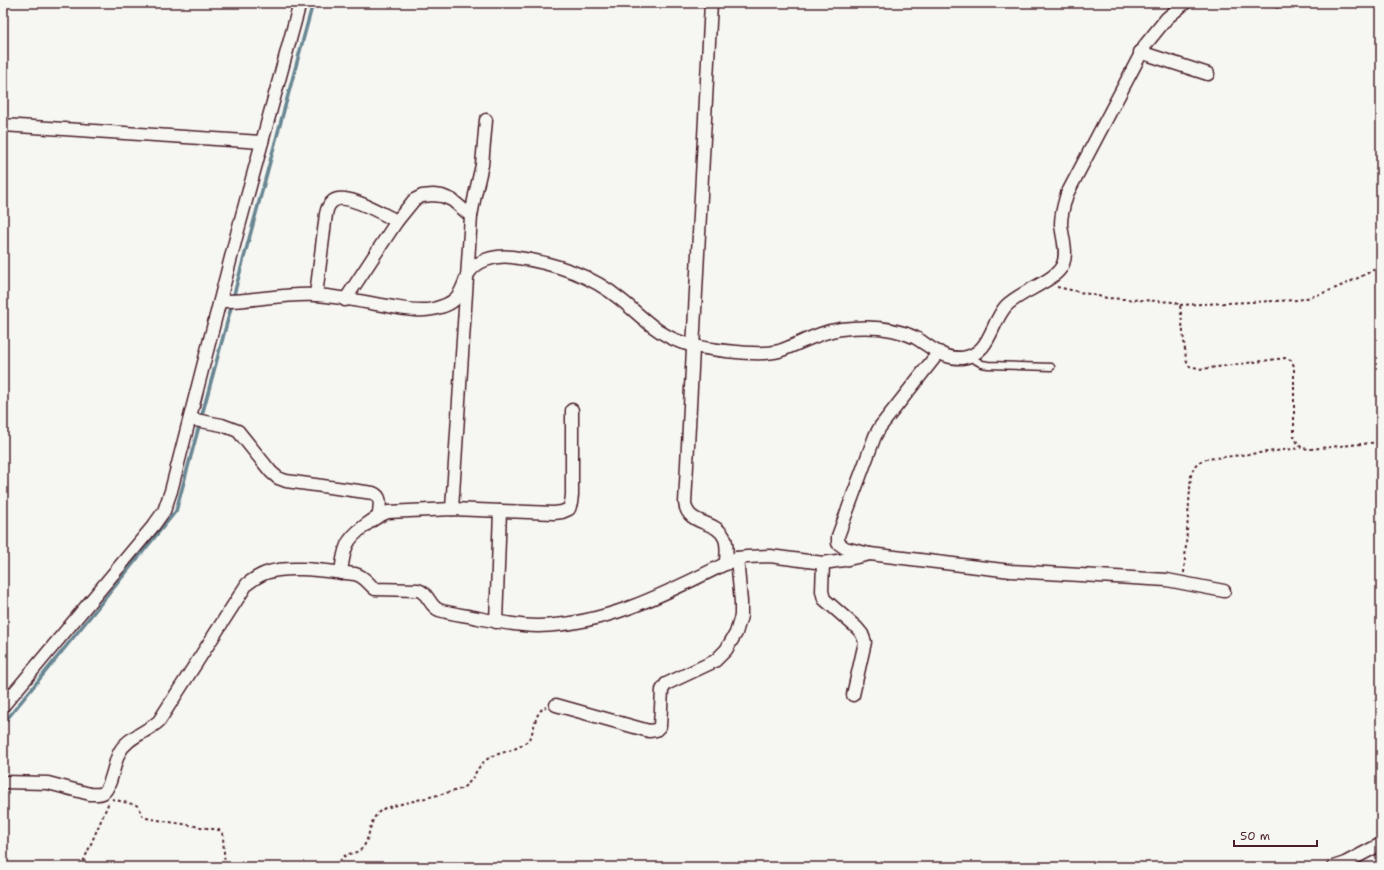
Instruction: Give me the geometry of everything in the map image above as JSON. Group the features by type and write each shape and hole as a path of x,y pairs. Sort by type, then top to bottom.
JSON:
{"street":[{"path":"3,706 164,511 197,420 262,142 300,3"},
{"path":"711,3 685,503 686,511 690,516 713,526 720,531 727,548 726,564"},
{"path":"224,301 243,301 292,295 316,295 412,310 429,310 444,306 455,300 462,289 468,273 477,264 489,258 509,257 560,267 584,276 618,296 660,332 676,341 693,346 763,354 790,347 819,334 841,329 886,328 902,332 947,356 957,358 970,357 980,351 1005,307 1016,298 1062,269 1065,260 1061,217 1067,194 1140,52 1155,31 1185,3"},
{"path":"1140,52 1208,74"},
{"path":"452,509 471,216 482,165 486,120"},
{"path":"3,125 262,142"},
{"path":"345,300 397,221 414,200 422,196 442,196 452,200 471,216"},
{"path":"316,295 326,214 332,201 340,198 348,199 397,221"},
{"path":"939,352 880,427 868,454 838,536 838,542 845,548 870,554 1011,571 1184,582 1224,592"},
{"path":"341,573 345,552 352,537 378,515 388,512 397,510 452,509 554,513 569,509 572,495 572,410"},
{"path":"197,420 222,425 238,431 271,472 278,478 286,481 378,494 380,498 378,515"},
{"path":"496,622 500,510"},
{"path":"3,782 40,782 58,785 90,794 104,792 108,786 116,760 126,742 152,728 162,717 247,584 258,576 270,572 307,570 361,576 375,588 423,591 436,608 496,622 523,626 558,625 601,616 642,603 660,596 737,558 747,556 770,556 823,563 870,554"},
{"path":"556,706 649,731 656,730 660,726 662,690 666,684 715,661 726,650 736,633 741,616 737,558"},
{"path":"823,563 822,592 824,599 857,628 862,634 865,642 853,695"},
{"path":"1333,867 1345,863 1381,844"}],"lane":[{"path":"970,357 982,364 988,365 1051,367"}],"path":[{"path":"1040,283 1107,298 1174,302 1180,305 1298,300 1314,297 1329,291 1381,266"},
{"path":"1180,305 1186,359 1189,366 1202,369 1285,358 1291,360 1294,366 1294,436 1302,448"},
{"path":"1184,582 1191,475 1196,464 1208,459 1302,448 1310,449 1381,442"},
{"path":"338,867 341,859 345,855 360,851 364,846 374,817 378,812 385,808 465,787 471,782 482,764 487,759 525,744 529,739 538,714 542,708 556,706"},
{"path":"81,867 111,798 136,805 142,815 146,818 219,830 223,836 225,867"}],"waterway":[{"path":"233,298 313,3"},
{"path":"3,724 176,511 232,304"}]}
